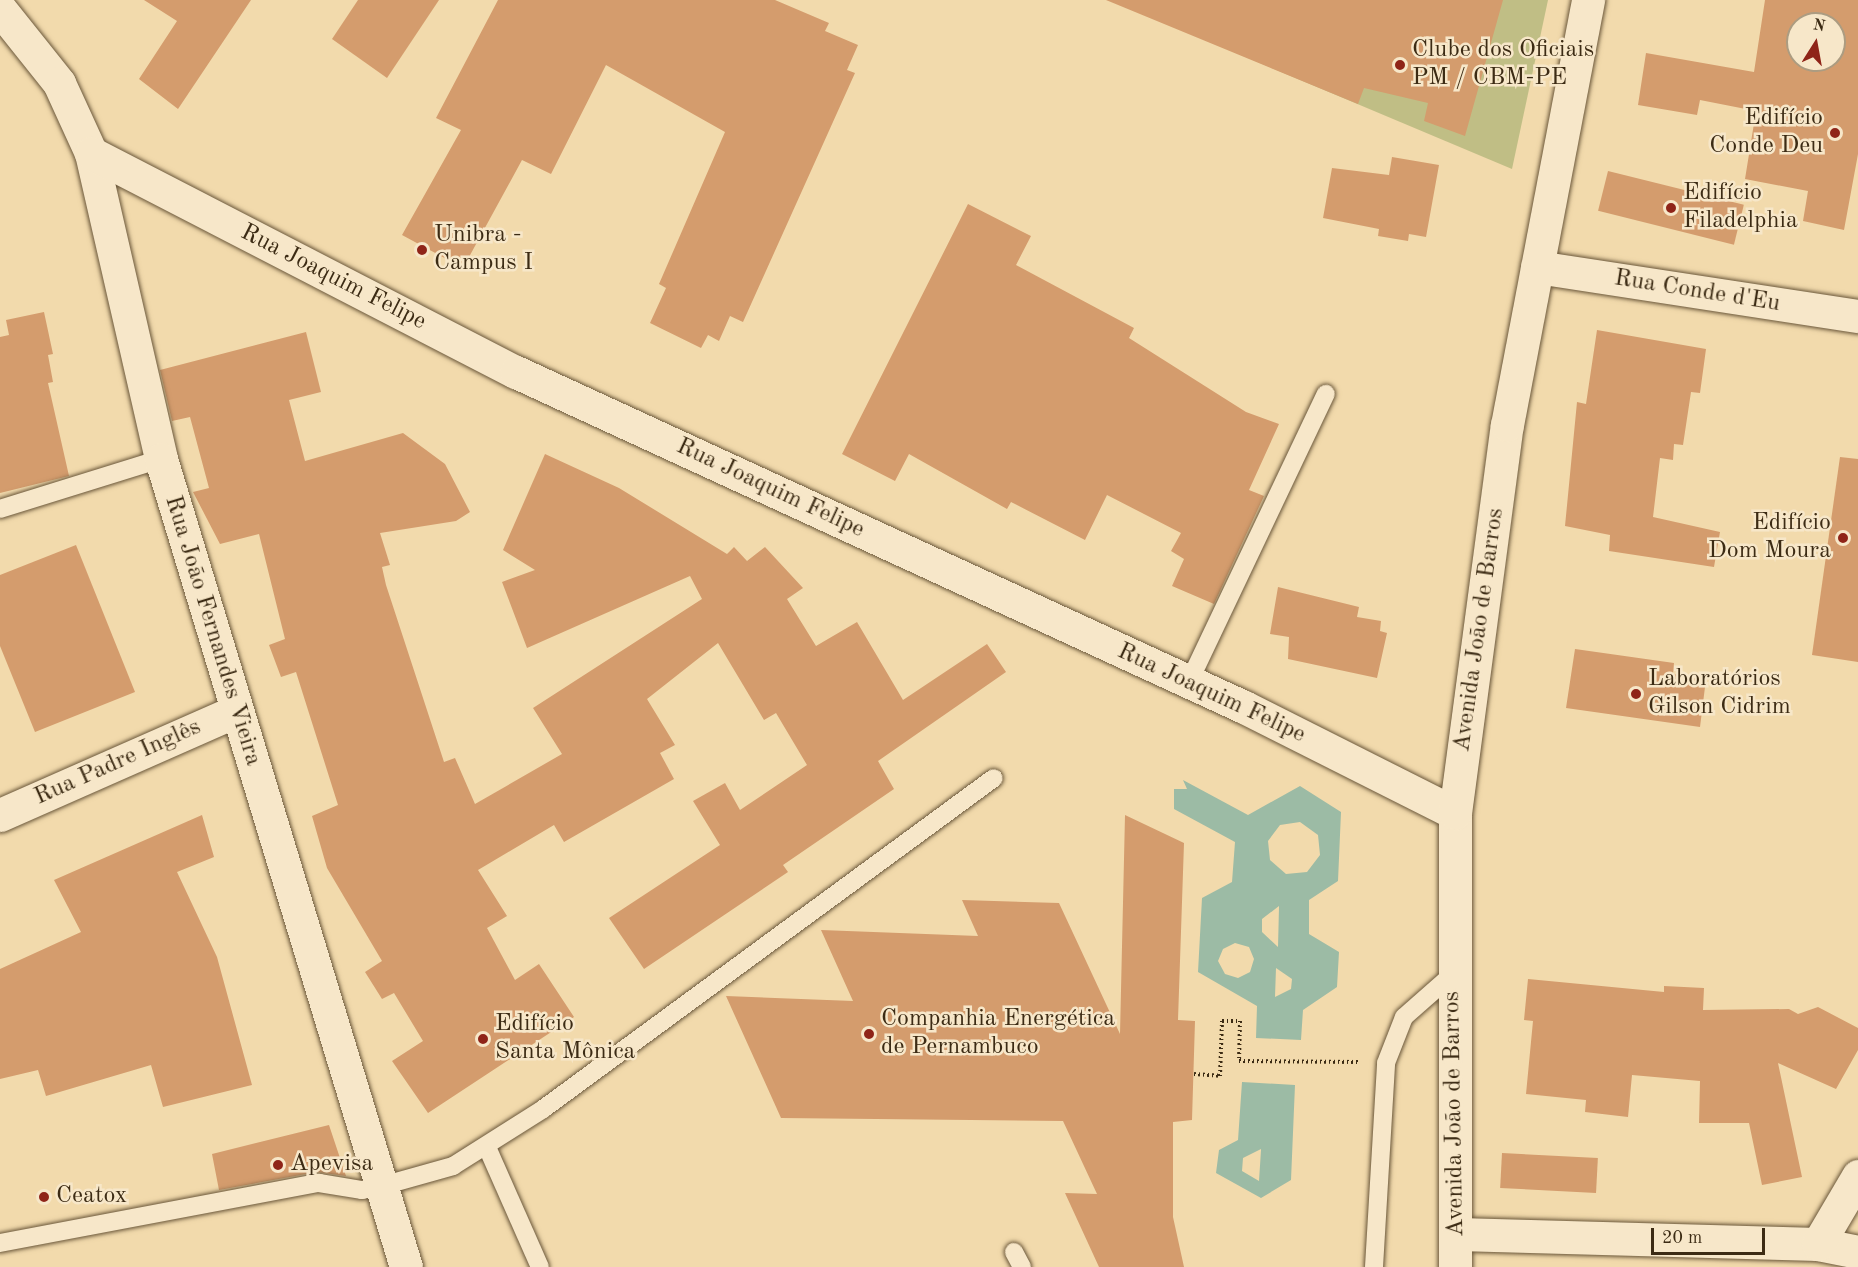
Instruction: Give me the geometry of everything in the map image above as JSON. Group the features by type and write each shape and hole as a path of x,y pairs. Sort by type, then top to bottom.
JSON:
{"main road":[{"name":"Avenida João de Barros","path":"1455,1267 1458,1234 1454,973 1455,813 1507,425 1588,0"},
{"name":"Rua João Fernandes Vieira","path":"0,9 59,82 91,153 161,459 406,1267"},
{"name":"Rua Joaquim Felipe","path":"91,153 516,372 1189,682 1455,813"},
{"name":"Rua Conde d'Eu","path":"1537,267 1858,316"},
{"name":"Rua Padre Inglês","path":"0,815 236,711"},
{"path":"1818,1244 1858,1176"},
{"path":"1458,1234 1818,1244 1858,1252"}],"lane":[{"path":"1189,682 1326,394"},
{"path":"0,509 161,459"},
{"path":"0,1243 319,1183 362,1190 453,1166 487,1147 994,778"},
{"path":"1374,1267 1386,1063 1404,1017 1454,973"},
{"path":"487,1147 540,1267"}],"path":[{"path":"1194,1074 1220,1076 1222,1021 1240,1022 1239,1061 1386,1063"}],"shaded area":[{"name":"Clube dos Oficiais PM / CBM-PE","path":"1110,0 1548,0 1512,169"},
{"path":"1183,780 1248,815 1300,786 1341,812 1338,881 1309,900 1309,934 1339,952 1337,987 1303,1010 1301,1040 1256,1038 1257,1006 1198,972 1202,898 1232,882 1235,842 1174,809 1174,789 1187,789","holes":["1300,822 1318,835 1320,855 1307,872 1286,874 1270,860 1268,841 1280,825","1279,906 1278,947 1262,932 1262,919","1235,943 1249,947 1254,959 1250,972 1238,978 1225,974 1218,961 1223,949","1276,968 1292,979 1291,989 1275,997"]},
{"path":"1242,1082 1295,1085 1291,1180 1261,1198 1216,1173 1219,1150 1238,1140","holes":["1261,1149 1259,1181 1242,1171 1243,1158"]}],"building":[{"path":"144,0 251,0 178,109 139,79 177,21"},
{"path":"358,0 439,0 387,78 332,39"},
{"path":"498,0 775,0 829,23 825,31 858,45 847,70 855,73 743,322 730,316 719,341 708,335 701,348 650,323 666,288 659,284 725,132 606,65 551,174 522,160 463,268 402,235 461,130 436,118"},
{"name":"Clube dos Oficiais PM / CBM-PE","path":"1106,0 1503,0 1465,136 1424,121 1428,103 1364,88 1358,104"},
{"path":"1765,0 1858,0 1858,154 1844,230 1803,221 1808,191 1745,179 1756,111 1700,100 1697,115 1638,105 1646,53 1754,72"},
{"path":"1392,157 1439,165 1426,237 1409,234 1408,241 1378,236 1379,229 1323,218 1332,168 1389,175"},
{"name":"Edifício Filadelphia","path":"1608,171 1744,205 1734,245 1598,211"},
{"path":"968,204 1031,236 1016,265 1134,328 1129,338 1246,412 1279,424 1249,490 1264,496 1214,604 1172,586 1184,559 1171,551 1181,533 1107,495 1085,540 1011,502 1007,509 909,454 895,481 842,454"},
{"path":"44,312 53,354 48,355 53,382 48,383 69,476 0,493 0,337 9,335 6,320"},
{"path":"1597,330 1706,349 1700,393 1691,392 1683,445 1674,444 1673,460 1660,458 1653,517 1720,532 1714,567 1609,551 1610,535 1565,526 1577,402 1586,404"},
{"path":"306,332 321,392 289,400 305,461 403,433 445,464 470,512 456,521 380,533 390,565 382,567 386,585 444,762 455,758 475,804 562,754 533,708 702,599 690,576 527,648 502,582 535,570 503,550 545,454 619,488 727,554 734,547 747,561 765,547 803,588 787,599 816,646 857,622 903,700 987,644 1006,672 878,761 894,789 783,865 788,872 644,969 609,918 720,845 693,801 725,783 740,810 807,765 776,713 764,720 718,643 647,699 675,745 660,753 674,779 564,842 554,825 478,870 507,916 487,928 515,980 539,964 574,1017 428,1113 392,1061 423,1041 394,993 382,999 365,972 382,961 327,868 312,816 338,805 296,672 281,677 269,645 285,639 259,534 220,544 193,492 209,488 190,417 172,421 160,370"},
{"name":"Edifício Dom Moura","path":"1840,457 1858,459 1858,662 1812,655"},
{"path":"76,545 135,692 35,732 0,646 0,575"},
{"path":"1278,587 1359,607 1357,617 1381,621 1380,631 1387,633 1377,678 1288,659 1289,637 1270,634"},
{"name":"Laboratórios Gilson Cidrim","path":"1575,649 1674,663 1673,674 1706,679 1700,727 1566,708"},
{"path":"202,815 214,857 177,872 217,957 252,1085 163,1107 151,1065 46,1096 38,1070 0,1079 0,969 81,932 54,880"},
{"name":"Companhia Energética de Pernambuco","path":"1125,815 1184,843 1178,1020 1195,1021 1192,1120 1173,1122 1173,1217 1184,1267 1099,1267 1065,1193 1097,1194 1063,1121 781,1118 726,996 853,1001 821,930 978,936 962,900 1059,903 1120,1034"},
{"path":"1528,979 1664,992 1664,986 1704,988 1703,1010 1789,1009 1798,1014 1818,1007 1858,1028 1858,1050 1836,1089 1778,1063 1802,1177 1762,1185 1749,1123 1699,1123 1700,1081 1632,1075 1628,1117 1585,1112 1586,1100 1526,1094 1533,1021 1524,1020"},
{"name":"Apevisa","path":"329,1125 346,1176 317,1172 219,1190 212,1154"},
{"path":"1502,1153 1598,1158 1596,1193 1500,1188"}],"place":[{"name":"Clube dos Oficiais PM / CBM-PE","path":"1400,65"},
{"name":"Edifício Conde Deu","path":"1835,133"},
{"name":"Edifício Filadelphia","path":"1671,208"},
{"name":"Unibra - Campus I","path":"422,250"},
{"name":"Edifício Dom Moura","path":"1843,538"},
{"name":"Laboratórios Gilson Cidrim","path":"1636,694"},
{"name":"Companhia Energética de Pernambuco","path":"869,1034"},
{"name":"Edifício Santa Mônica","path":"483,1039"},
{"name":"Apevisa","path":"278,1165"},
{"name":"Ceatox","path":"44,1197"}]}
